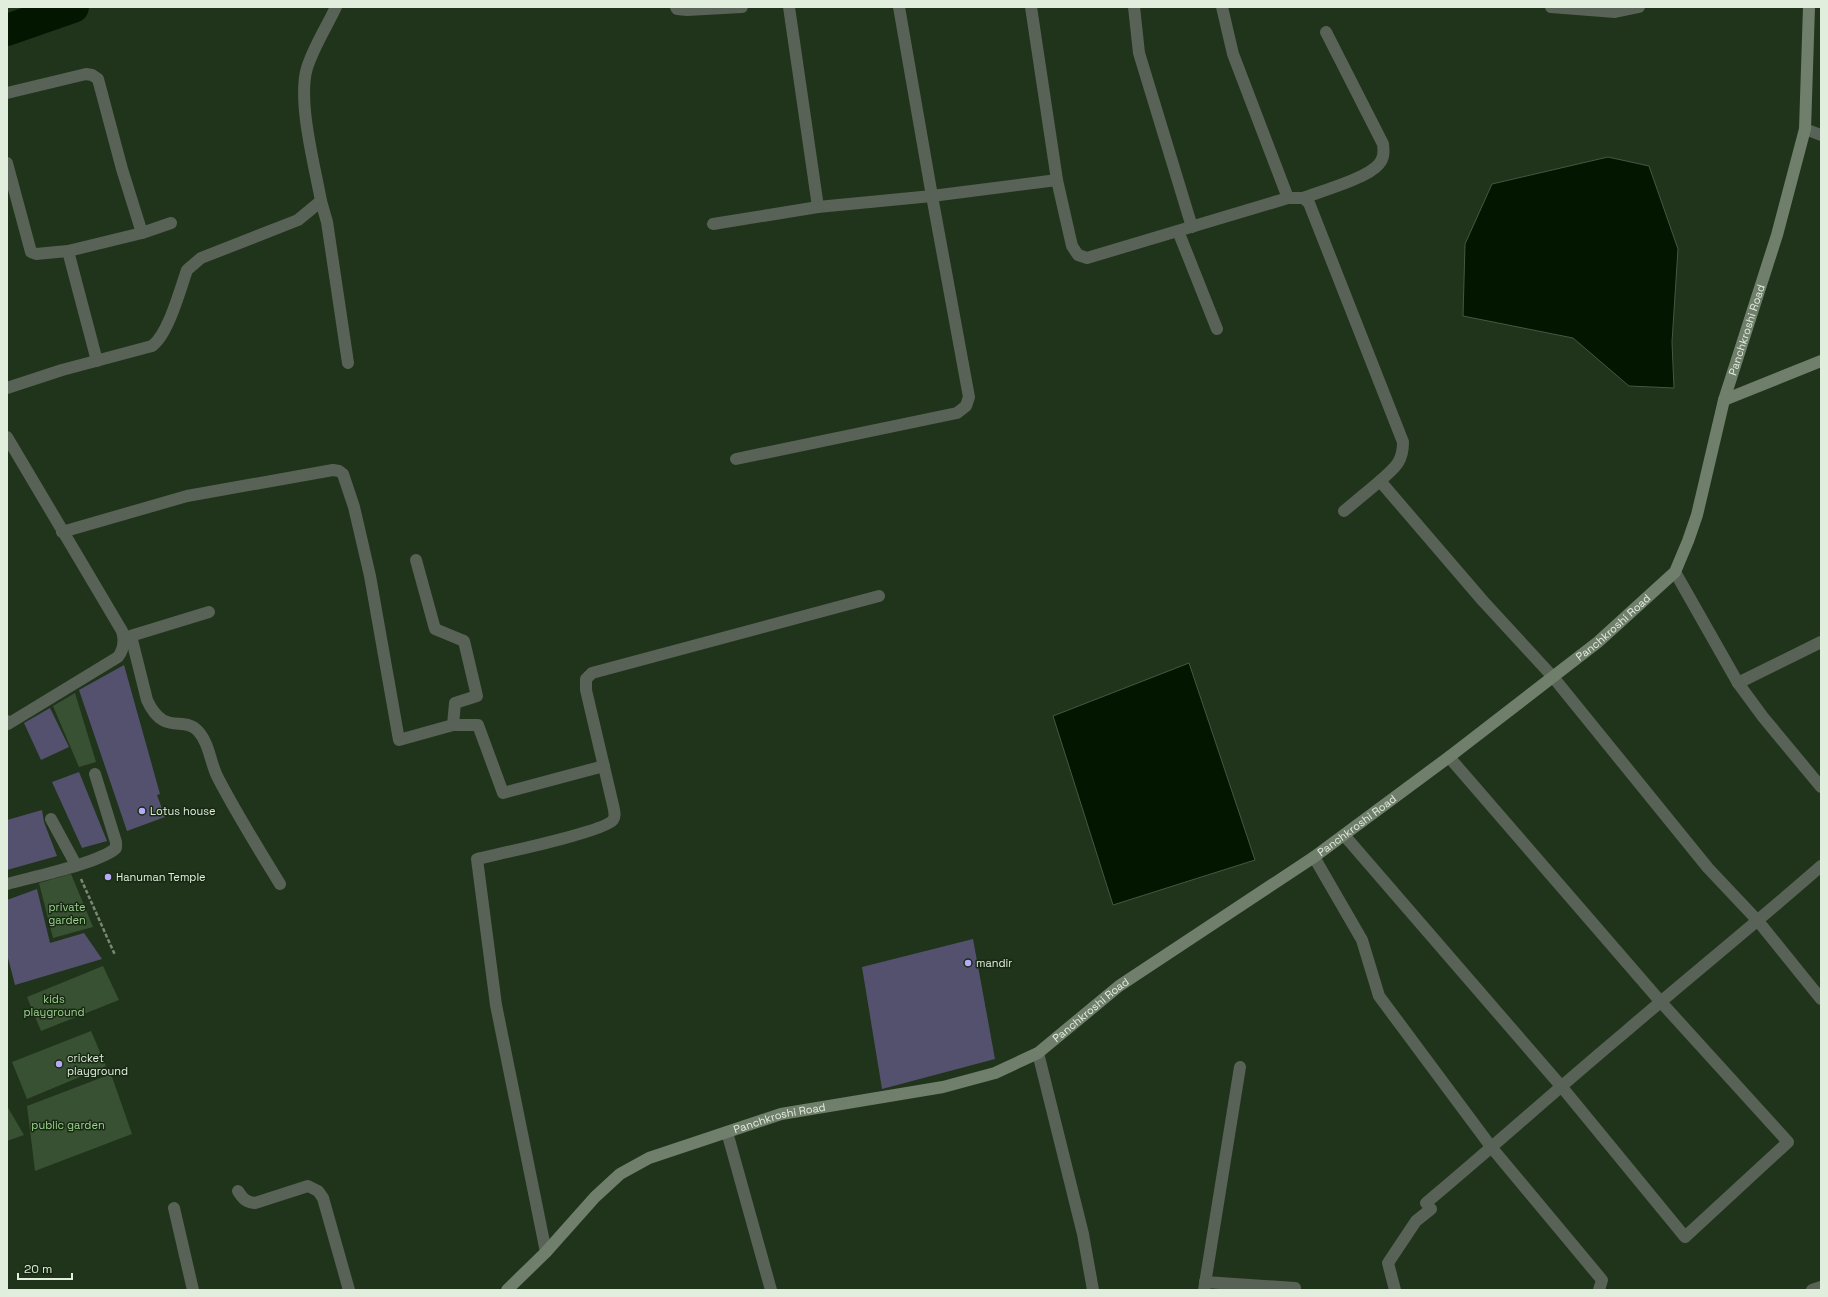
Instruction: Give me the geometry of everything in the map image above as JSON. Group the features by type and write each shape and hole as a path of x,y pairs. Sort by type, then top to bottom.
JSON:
{"street":[{"path":"336,7 307,68 305,81 305,113 326,222 348,363"},
{"path":"676,7 676,9 687,10 742,7"},
{"path":"789,7 818,207"},
{"path":"736,459 957,413 966,406 969,398 899,7"},
{"path":"1031,7 1057,180 1072,246 1078,255 1087,258 1192,228 1288,198 1304,198 1369,174 1379,164 1384,154 1383,144 1326,32"},
{"path":"1134,7 1139,53 1192,228"},
{"path":"1222,7 1233,54 1288,198"},
{"path":"1551,7 1615,12 1639,7"},
{"name":"Panchkroshi Road","path":"507,1290 546,1252 595,1197 620,1174 649,1158 781,1114 943,1087 995,1073 1038,1053 1119,986 1314,857 1554,678 1598,642 1675,572 1697,515 1724,400 1777,235 1805,130 1809,7"},
{"path":"7,93 86,74 92,75 98,79 122,169 142,234"},
{"path":"1805,130 1821,135"},
{"path":"7,163 31,252 36,254 68,251 142,234 171,223"},
{"path":"713,224 818,207 932,196 1057,180"},
{"path":"1304,198 1309,203 1403,442 1403,453 1400,463 1344,511"},
{"path":"7,388 62,370 152,346 157,342 165,330 187,270 192,264 207,256 298,220 321,201"},
{"path":"1178,231 1217,329"},
{"path":"68,251 97,361"},
{"path":"1724,400 1821,361"},
{"path":"7,437 62,532 127,637 151,709 157,717 166,723 189,725 197,730 208,750 216,773 238,818 280,884"},
{"path":"62,532 188,496 333,470 342,472 354,507 370,576 399,740 453,725 478,725 503,793 604,766"},
{"path":"1380,481 1484,601 1554,678 1708,868 1758,921 1821,999"},
{"path":"416,560 435,629 464,641 477,696 455,703 453,725"},
{"path":"1675,572 1738,683 1763,717 1821,787"},
{"path":"546,1252 496,1005 477,859 591,830 610,823 615,816 586,690 586,679 592,673 879,596"},
{"path":"127,637 210,612"},
{"path":"7,721 8,724 118,657 124,647 127,637"},
{"path":"1738,683 1821,642"},
{"path":"1344,835 1561,1086 1685,1237 1788,1142 1660,1001 1449,757"},
{"path":"7,884 77,869 110,854 116,848 116,842 95,774"},
{"path":"51,819 77,869"},
{"path":"1314,857 1362,940 1379,996 1492,1148 1602,1280 1599,1290"},
{"path":"1396,1290 1388,1262 1416,1221 1429,1206 1561,1086 1660,1001 1758,921 1821,866"},
{"path":"1038,1053 1083,1234 1093,1290"},
{"path":"1240,1067 1205,1286 1295,1288"},
{"path":"727,1132 771,1290"},
{"path":"238,1191 243,1199 249,1202 255,1202 308,1186 318,1191 323,1198 349,1290"},
{"path":"174,1208 192,1290"},
{"path":"1812,1290 1821,1287"}],"path":[{"path":"77,869 115,955"}],"green space":[{"path":"75,693 96,762 79,767 53,706"},
{"name":"private garden","path":"71,874 93,927 53,938 39,883"},
{"name":"kids playground","path":"103,966 119,1000 41,1031 27,997"},
{"name":"cricket playground","path":"91,1031 106,1066 27,1099 12,1062"},
{"name":"public garden","path":"111,1074 132,1134 35,1171 27,1106"},
{"path":"7,1106 24,1135 7,1141"}],"shaded area":[{"path":"1608,157 1649,166 1678,249 1672,342 1674,388 1629,386 1573,338 1463,316 1465,244 1492,184"},
{"path":"1189,663 1255,860 1113,905 1053,716"}],"building":[{"path":"124,665 160,794 157,795 165,817 127,831 79,690"},
{"path":"50,708 69,747 41,760 24,723"},
{"path":"79,772 107,841 82,848 52,782"},
{"path":"42,810 44,822 57,856 7,870 7,820"},
{"path":"37,889 50,943 84,933 102,959 15,985 7,954 7,900"},
{"path":"973,939 995,1059 882,1089 862,967"}],"waterway":[{"path":"7,30 73,7"}],"place":[{"name":"Lotus house","path":"142,811"},
{"name":"Hanuman Temple","path":"108,877"},
{"name":"mandir","path":"968,963"},
{"name":"cricket playground","path":"59,1064"}]}
